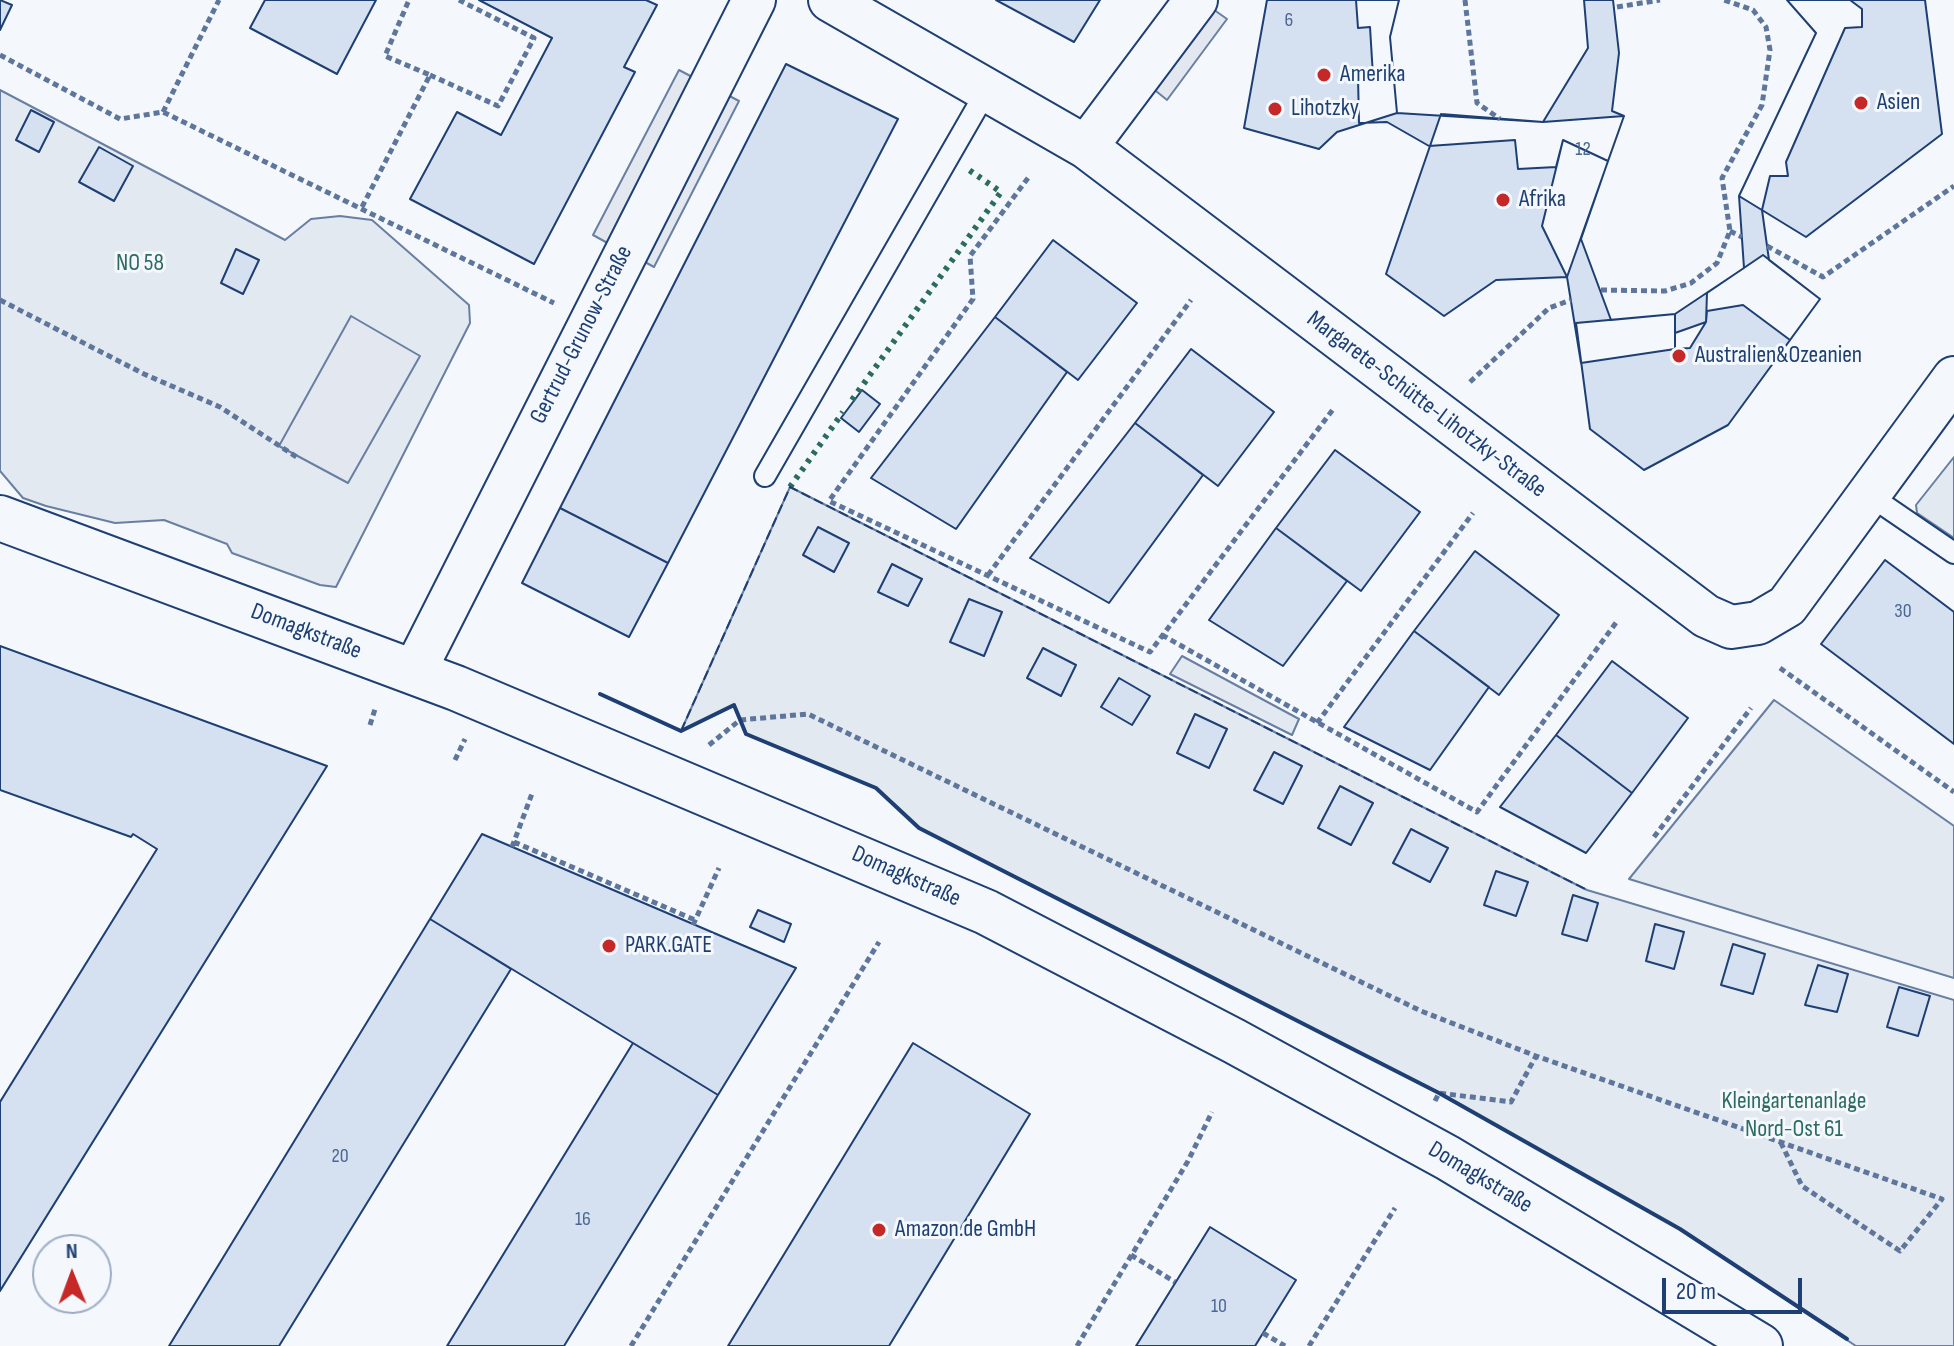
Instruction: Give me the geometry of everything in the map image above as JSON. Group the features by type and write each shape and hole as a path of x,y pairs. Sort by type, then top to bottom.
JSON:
{"street":[{"name":"Gertrud-Grunow-Straße","path":"414,672 754,0"},
{"name":"Margarete-Schütte-Lihotzky-Straße","path":"830,0 1086,147 1714,620 1731,627 1758,623 1787,606 1954,378"},
{"path":"1086,147 1196,0"},
{"name":"Domagkstraße","path":"0,518 414,672 669,776 986,912 1234,1041 1448,1158 1760,1346"}],"lane":[{"path":"765,476 987,90"},
{"path":"1869,495 1954,553"}],"path":[{"path":"163,112 219,0"},
{"path":"409,0 385,56 498,106 534,38 459,0"},
{"path":"1465,0 1477,103 1500,119"},
{"path":"1617,7 1660,0"},
{"path":"1601,290 1665,291 1691,283 1717,263 1730,231 1722,178 1762,105 1770,50 1766,27 1753,10 1724,0"},
{"path":"0,55 120,119 163,112 590,320"},
{"path":"362,207 430,75"},
{"path":"1028,178 970,256 973,299 829,501 1150,652 1334,408"},
{"path":"1767,246 1823,277 1954,186"},
{"path":"1730,231 1742,237"},
{"path":"0,300 144,374 220,407 298,458"},
{"path":"988,575 1191,300"},
{"path":"1467,385 1549,308 1571,300"},
{"path":"1317,723 1473,513"},
{"path":"1162,635 1477,812 1618,620"},
{"path":"1780,668 1954,792"},
{"path":"1654,837 1751,708"},
{"path":"707,747 740,720 808,714 1421,1011 1536,1056 1942,1199 1900,1251 1802,1186 1781,1143"},
{"path":"533,791 513,845 694,922 719,868"},
{"path":"631,1346 879,942"},
{"path":"1428,1112 1439,1093 1511,1102 1536,1056"},
{"path":"1077,1346 1188,1161 1212,1112"},
{"path":"1309,1346 1395,1208"},
{"path":"1131,1255 1175,1282"},
{"path":"1263,1333 1285,1346"}],"green space":[{"name":"NO 58","path":"0,90 285,240 311,219 340,216 372,220 469,305 470,323 336,587 320,585 232,553 227,544 164,520 115,523 46,506 23,498 0,471"},
{"path":"1954,457 1954,538 1917,513 1916,505"},
{"name":"Kleingartenanlage Nord-Ost 61","path":"790,487 1587,890 1954,1000 1954,1346 1856,1346 1680,1229 1439,1093 919,828 876,788 746,734 734,706 681,731"},
{"path":"1182,656 1299,719 1292,735 1170,674"},
{"path":"1774,700 1954,826 1954,978 1629,879"}],"shaded area":[{"path":"1210,7 1227,19 1167,100 1151,87"},
{"path":"679,70 698,80 613,246 593,235"},
{"path":"720,91 739,101 654,267 634,256"},
{"path":"351,316 420,356 348,483 279,446"}],"building":[{"path":"0,0 12,5 0,30"},
{"path":"265,0 376,0 337,74 250,28"},
{"path":"479,0 646,0 657,5 624,67 635,72 534,264 410,199 457,112 501,135 552,38"},
{"path":"996,0 1100,0 1074,42"},
{"name":"Amerika","path":"1267,0 1399,0 1390,37 1397,113 1337,132 1319,149 1244,128"},
{"path":"1356,0 1399,0 1390,37 1397,113 1543,122 1588,48 1584,0 1613,0 1619,53 1612,111 1624,116 1608,161 1563,140 1556,167 1518,169 1515,140 1429,146 1387,122 1359,123 1358,77 1373,76 1370,27 1358,28"},
{"name":"Asien","path":"1787,0 1925,0 1942,134 1806,237 1739,196 1816,33"},
{"path":"1787,0 1850,0 1862,9 1862,27 1845,28 1786,162 1788,176 1770,176 1762,210 1769,260 1820,299 1790,340 1743,305 1707,311 1706,322 1675,333 1675,349 1581,363 1567,277 1542,226 1563,140 1608,161 1581,239 1611,320 1675,314 1744,268 1739,196 1816,33"},
{"path":"786,64 898,119 668,563 560,508"},
{"path":"31,110 54,122 39,152 16,140"},
{"name":"Afrika","path":"1441,114 1543,122 1624,116 1567,277 1496,280 1444,316 1386,274"},
{"path":"99,147 133,166 114,201 79,182"},
{"path":"1053,240 1137,303 1078,380 995,317"},
{"path":"236,249 259,260 243,294 221,283"},
{"name":"Australien&Ozeanien","path":"1763,255 1820,299 1728,425 1644,470 1590,429 1576,323 1675,314 1675,349 1690,348 1706,322 1707,293"},
{"path":"995,317 1067,372 956,529 871,478"},
{"path":"1191,349 1274,412 1218,486 1135,423"},
{"path":"862,390 880,404 859,432 841,418"},
{"path":"1135,423 1203,475 1109,603 1030,558"},
{"path":"1335,450 1420,512 1361,591 1276,528"},
{"path":"560,508 668,563 629,637 522,583"},
{"path":"818,527 849,543 834,572 803,555"},
{"path":"1276,528 1347,581 1283,666 1209,620"},
{"path":"1475,551 1559,615 1499,695 1414,631"},
{"path":"1885,560 1954,612 1954,744 1821,644"},
{"path":"892,564 922,579 908,606 878,592"},
{"path":"969,599 1002,612 984,656 950,642"},
{"path":"1414,631 1489,687 1430,770 1344,727"},
{"path":"0,646 327,766 36,1234 32,1234 32,1240 0,1291 0,1102 157,849 133,834 131,837 0,790"},
{"path":"1043,648 1076,665 1061,696 1027,678"},
{"path":"1612,661 1688,718 1632,793 1556,735"},
{"path":"1119,678 1150,696 1132,725 1101,707"},
{"path":"1195,714 1227,729 1209,768 1177,753"},
{"path":"1556,735 1632,793 1586,853 1500,807"},
{"path":"1274,752 1302,766 1283,804 1254,790"},
{"path":"1340,786 1373,803 1351,845 1318,828"},
{"path":"1411,829 1448,848 1430,882 1393,863"},
{"name":"PARK.GATE","path":"482,834 796,968 718,1095 430,919"},
{"path":"1496,871 1528,882 1516,916 1484,905"},
{"path":"1573,895 1598,903 1587,941 1562,934"},
{"path":"758,910 791,924 784,942 750,927"},
{"path":"430,919 511,969 279,1346 169,1346"},
{"path":"1655,924 1684,932 1674,969 1646,961"},
{"path":"1733,944 1765,954 1753,994 1721,985"},
{"path":"1818,965 1848,974 1837,1012 1805,1005"},
{"path":"1899,987 1930,996 1918,1036 1887,1027"},
{"path":"633,1043 718,1095 564,1346 447,1346"},
{"name":"Amazon.de GmbH","path":"913,1043 1030,1114 889,1346 728,1346"},
{"path":"1210,1227 1296,1280 1255,1346 1136,1346"}],"hedge":[{"path":"852,400 1001,192 969,170"},
{"path":"790,487 843,412"}],"fence":[{"path":"681,731 790,487 1587,890"}],"wall":[{"path":"600,694 681,731 734,705 746,734 876,788 919,828 1439,1093 1680,1229 1847,1339"}],"place":[{"name":"Amerika","path":"1324,75"},
{"name":"Asien","path":"1861,103"},
{"name":"Lihotzky","path":"1275,109"},
{"name":"Afrika","path":"1503,200"},
{"name":"Australien&Ozeanien","path":"1679,356"},
{"name":"PARK.GATE","path":"609,946"},
{"name":"Amazon.de GmbH","path":"879,1230"}]}
